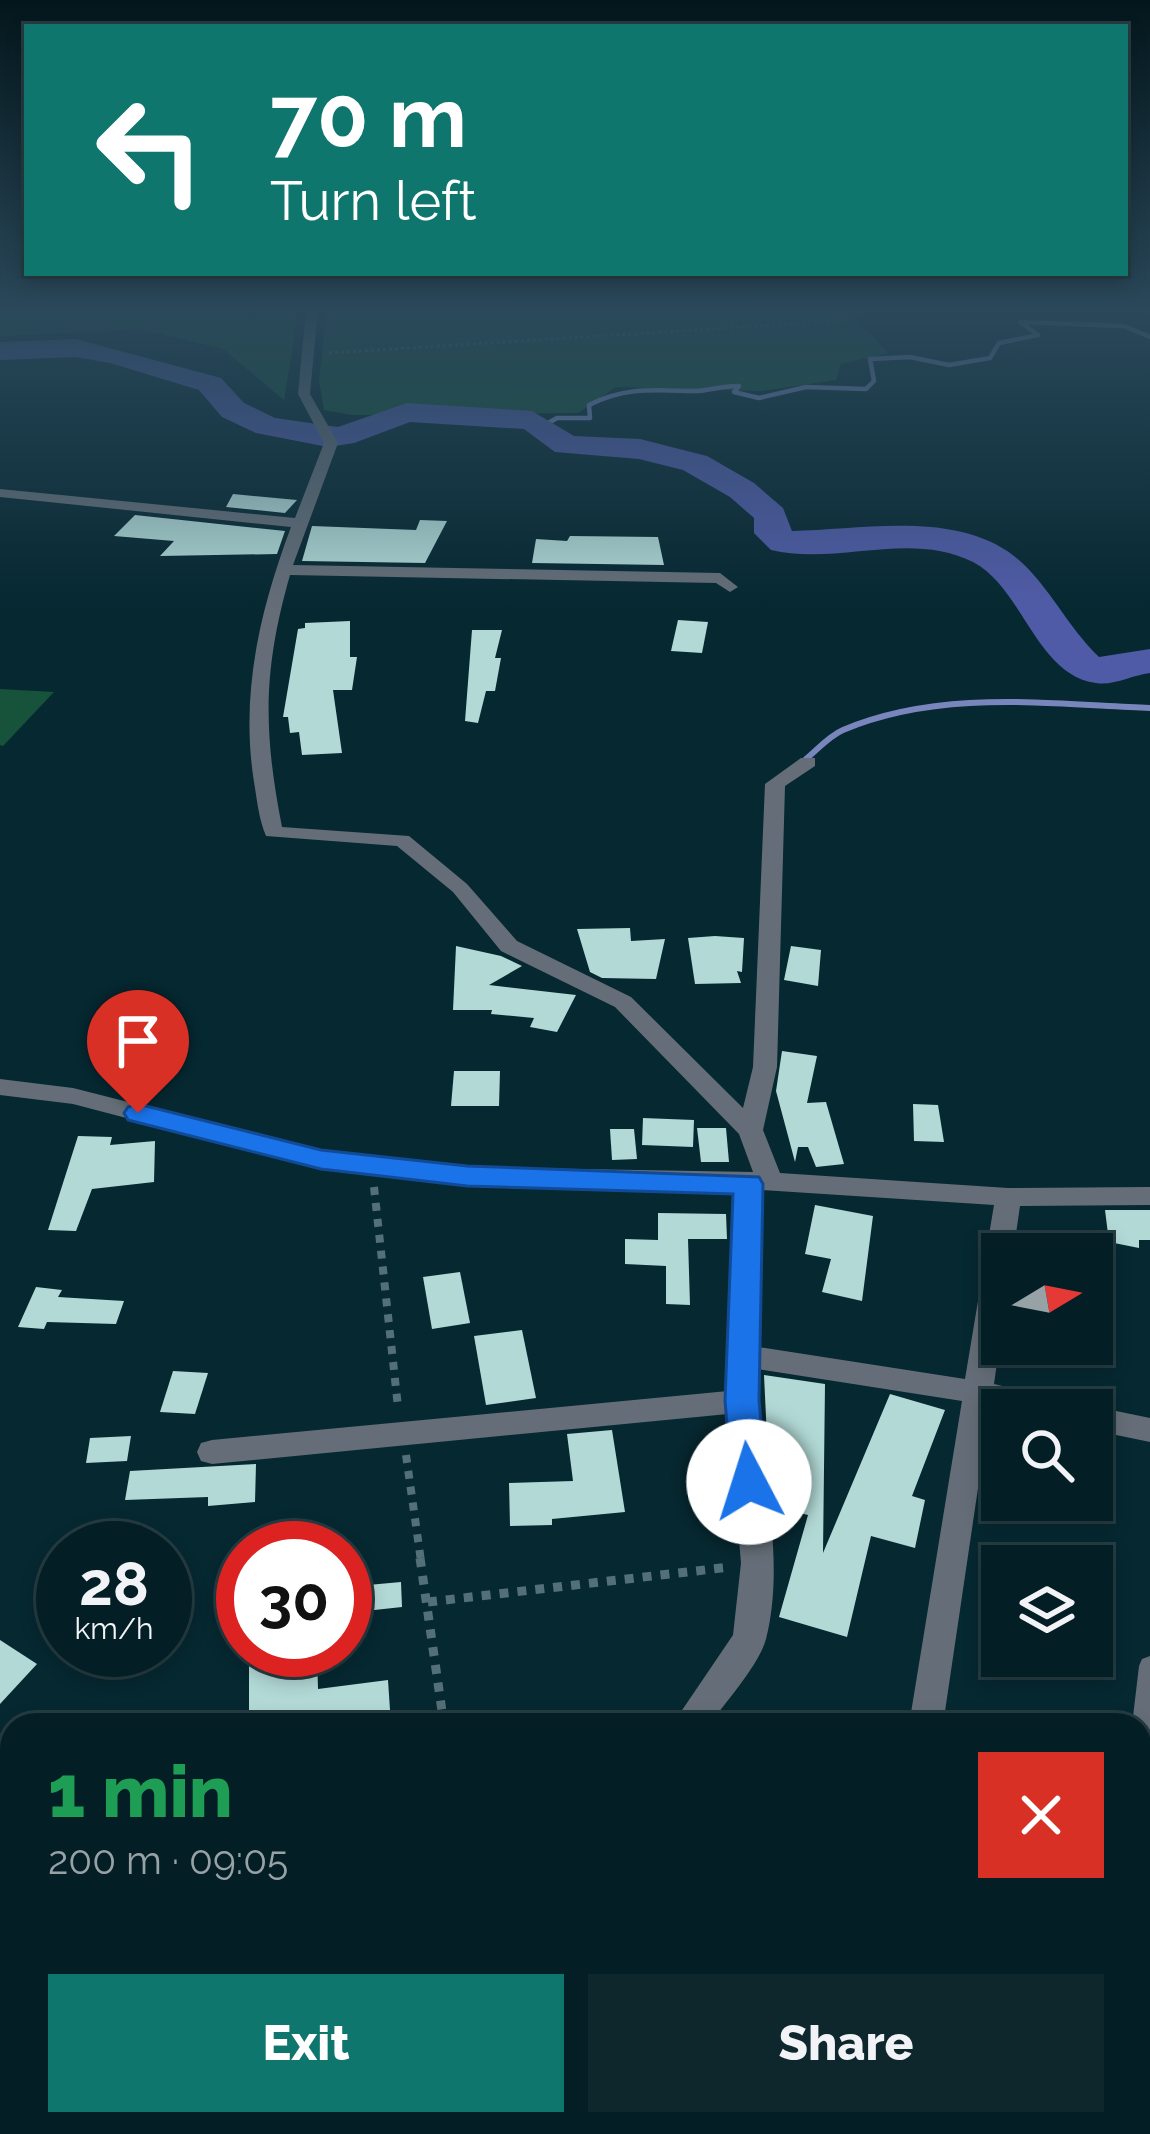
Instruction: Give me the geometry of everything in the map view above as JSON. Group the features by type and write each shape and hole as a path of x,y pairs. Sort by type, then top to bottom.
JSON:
{"street":[{"path":"313,409 329,436 284,570 257,701 259,760 273,832 402,840 460,888 509,946 623,1002 750,1130"},
{"path":"0,493 300,523"},
{"path":"284,570 719,578 730,587"},
{"path":"696,1713 748,1640 757,1563 742,1401 759,1183 750,1130 765,1067 775,784 808,762"},
{"path":"0,1087 73,1096 321,1160 467,1176 759,1183 1008,1197 1150,1196"},
{"path":"928,1713 1008,1197"},
{"path":"746,1356 981,1393"},
{"path":"212,1452 742,1401"},
{"path":"1113,1422 1150,1430"}],"lane":[{"path":"1144,1713 1150,1666"}],"path":[{"path":"371,1165 401,1431 443,1713"},
{"path":"428,1602 757,1563"}],"green space":[{"path":"584,409 578,413 352,415 324,410"},
{"path":"0,689 54,692 3,746 0,745"}],"building":[{"path":"233,494 297,500 285,513 226,507"},
{"path":"135,515 285,531 277,554 160,556 174,541 114,536"},
{"path":"420,520 447,521 425,563 302,561 312,526 416,530"},
{"path":"570,536 658,537 664,565 532,563 536,539 567,541"},
{"path":"678,620 708,622 702,653 671,651"},
{"path":"350,621 350,657 357,657 352,690 333,690 342,753 302,755 299,732 290,733 288,717 283,717 298,629 305,628 305,623"},
{"path":"472,630 502,630 495,658 501,658 495,691 486,691 478,723 465,721"},
{"path":"630,928 631,941 665,939 656,979 602,978 590,972 577,929"},
{"path":"688,938 744,938 742,972 737,971 741,983 695,984"},
{"path":"456,946 522,966 489,985 576,995 557,1032 530,1027 534,1018 491,1014 492,1010 453,1010"},
{"path":"791,946 821,950 818,986 784,980"},
{"path":"119,1028 169,1029 164,1052 111,1052"},
{"path":"782,1051 817,1056 807,1103 826,1102 844,1164 816,1167 808,1147 798,1147 795,1162 776,1091"},
{"path":"454,1071 500,1071 499,1106 451,1106"},
{"path":"913,1104 938,1105 944,1142 914,1141"},
{"path":"643,1118 694,1120 693,1147 642,1145"},
{"path":"697,1128 726,1128 729,1162 701,1162"},
{"path":"610,1129 634,1129 637,1159 612,1160"},
{"path":"78,1136 112,1137 110,1145 155,1141 154,1182 92,1189 76,1231 48,1230"},
{"path":"815,1205 873,1216 862,1301 822,1292 831,1259 805,1254"},
{"path":"1105,1210 1150,1210 1150,1240 1139,1240 1139,1248 1113,1243 1113,1233 1108,1233"},
{"path":"658,1213 726,1214 727,1239 688,1239 690,1305 666,1304 666,1266 625,1264 625,1239 658,1240"},
{"path":"460,1272 470,1323 432,1329 423,1277"},
{"path":"36,1287 62,1290 58,1297 124,1301 116,1324 47,1322 44,1329 18,1327"},
{"path":"522,1330 536,1398 486,1405 474,1336"},
{"path":"173,1371 208,1373 195,1414 160,1412"},
{"path":"764,1375 825,1384 823,1553 890,1394 945,1410 912,1496 925,1500 915,1548 871,1536 847,1637 779,1617 808,1515 783,1509 796,1462 768,1459"},
{"path":"612,1430 625,1512 552,1519 552,1525 510,1526 509,1483 573,1481 567,1434"},
{"path":"131,1436 127,1461 86,1463 90,1438"},
{"path":"256,1464 255,1502 208,1506 208,1497 125,1500 130,1471"},
{"path":"401,1582 402,1607 372,1610 372,1585"},
{"path":"0,1640 36,1665 0,1704"},
{"path":"249,1677 318,1677 318,1689 388,1680 390,1713 249,1713"}],"waterway":[{"path":"232,409 267,426 328,437 407,412 532,420 566,445 640,449 695,463 742,490 771,515 772,533 784,542 911,538 961,545 1001,564 1085,665 1104,671 1150,661"},
{"path":"543,426 557,418 590,418 589,409"},
{"path":"806,759 843,730 918,709 995,702 1150,708"}],"route":[{"path":"138,1113 321,1160 467,1176 748,1184 742,1401 749,1482"}]}
